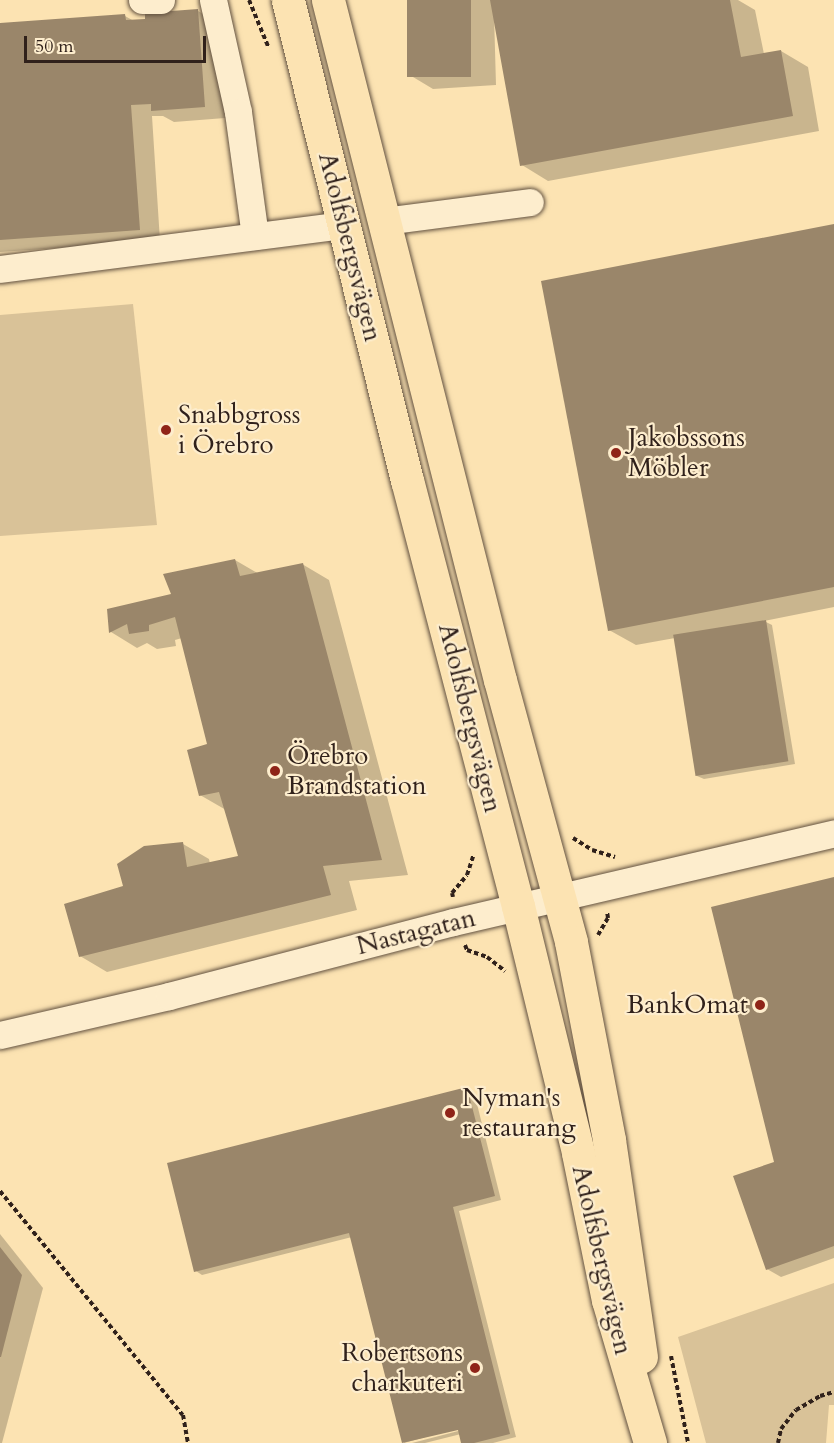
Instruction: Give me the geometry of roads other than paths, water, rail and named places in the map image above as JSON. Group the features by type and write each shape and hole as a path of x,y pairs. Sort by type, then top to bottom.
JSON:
{"main road":[{"name":"Adolfsbergsvägen","path":"288,0 518,906 578,1153 608,1300 649,1440"},
{"name":"Adolfsbergsvägen","path":"328,0 571,942 609,1140 638,1331 649,1440"},
{"path":"344,225 384,221"}],"street":[{"path":"142,0 161,0"},
{"path":"213,0 238,112 255,236"},
{"path":"384,221 530,201"},
{"path":"0,269 344,225"},
{"name":"Nastagatan","path":"0,1035 169,996 518,906 834,833"}],"place":[{"name":"Snabbgross i Örebro","path":"166,430"},
{"name":"Jakobssons Möbler","path":"616,453"},
{"name":"Örebro Brandstation","path":"275,771"},
{"name":"BankOmat","path":"760,1005"},
{"name":"Nyman's restaurang","path":"450,1113"},
{"name":"Robertsons charkuteri","path":"475,1368"}]}
